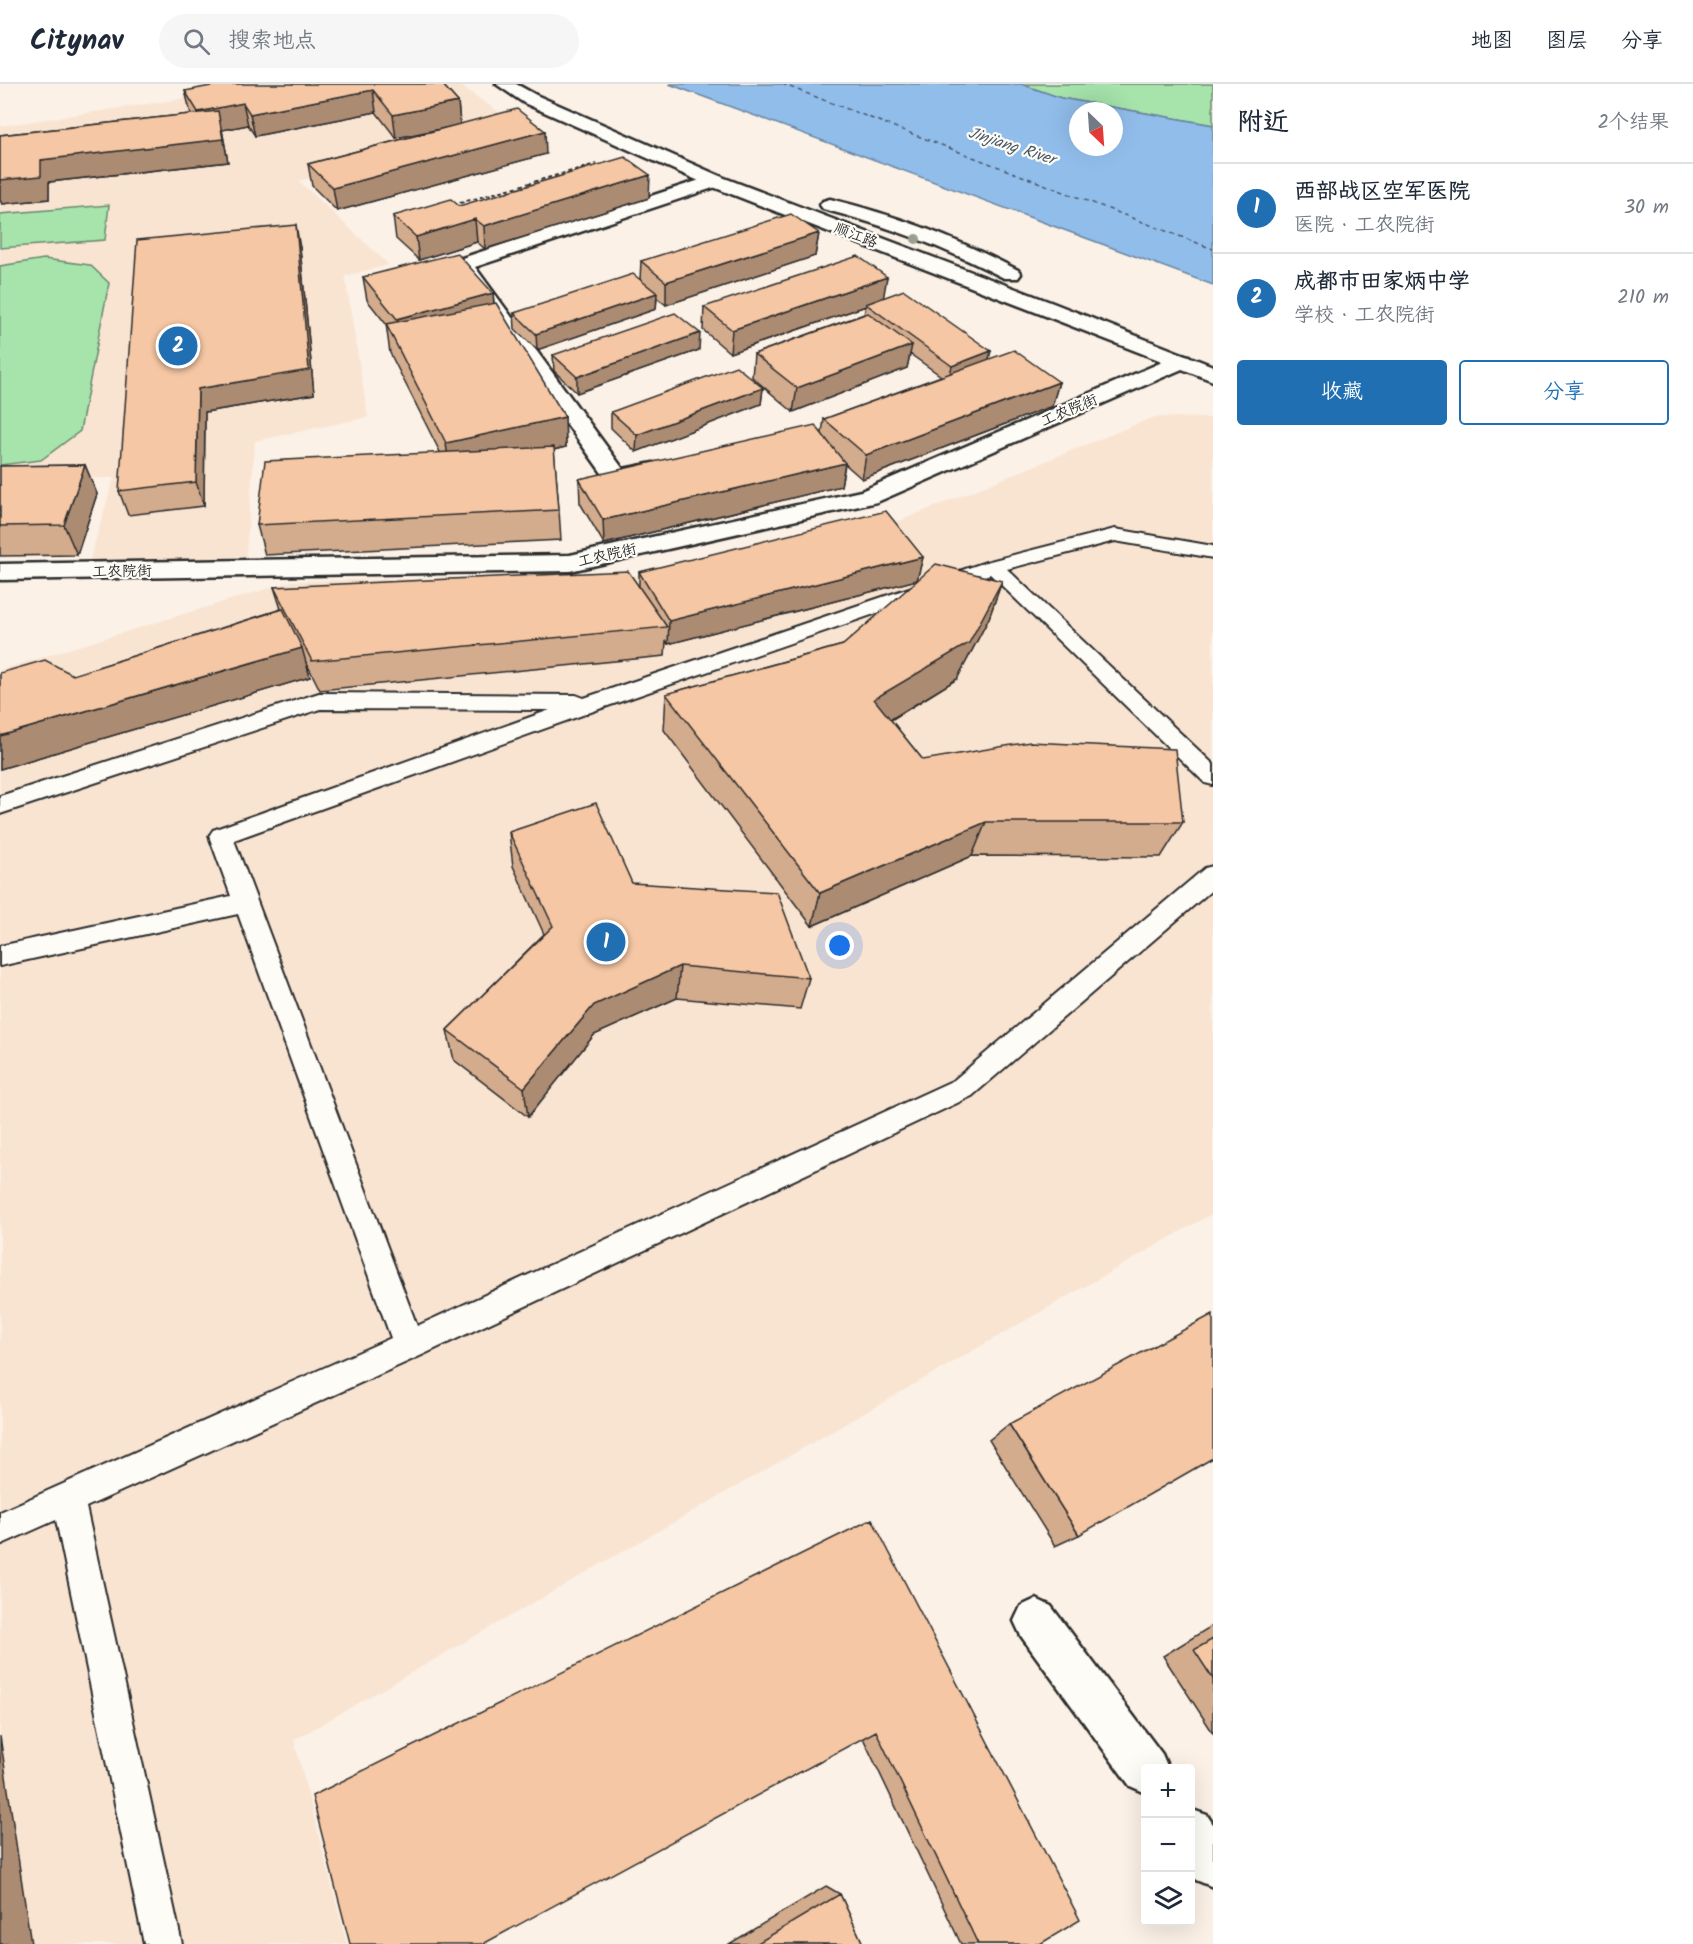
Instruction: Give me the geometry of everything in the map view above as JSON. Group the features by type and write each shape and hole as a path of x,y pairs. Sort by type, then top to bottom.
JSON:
{"street":[{"name":"顺江路","path":"504,84 530,99 715,181 1046,307 1213,374"},
{"name":"顺江路","path":"538,84 591,111 717,165 835,207 884,219 956,246 1061,296 1213,356"},
{"path":"672,466 616,478 463,264 715,181"},
{"name":"工农院街","path":"0,572 570,563 868,497 1181,362"},
{"path":"1036,1621 1142,1764"},
{"path":"1195,1838 1213,1863"}],"lane":[{"path":"409,1345 221,836 594,703 993,566 1115,536 1213,552"},
{"path":"993,566 1213,777"},
{"path":"0,805 319,701 594,703"},
{"path":"0,1529 409,1345 963,1088 1213,875"},
{"path":"0,957 245,903"},
{"path":"68,1500 163,1944"}],"path":[{"path":"447,206 646,150"}],"shaded area":[{"path":"281,84 458,84 519,126 299,181 389,265 345,276 368,417 255,441 246,556 126,565 89,562 114,478 0,479 0,126"},
{"path":"1154,417 1213,418 1213,1213 294,1740 347,1944 0,1944 0,670 293,581 647,575 902,520"}],"green space":[{"path":"1021,84 1213,84 1213,125 1123,109 1123,102 1084,102 1061,98"},
{"path":"109,205 105,240 0,248 0,214"},
{"path":"44,259 90,265 109,283 80,431 41,460 0,465 0,266"}],"water":[{"name":"Jinjiang River","path":"669,84 1021,84 1061,98 1084,102 1069,102 1069,156 1123,156 1123,109 1213,125 1213,285"}],"building":[{"path":"221,84 442,84 458,102 393,115 373,90 250,114 243,103 198,112 185,91"},
{"path":"517,109 545,131 333,188 308,164"},
{"path":"218,111 223,139 41,160 41,176 0,180 0,135"},
{"path":"625,157 650,175 484,226 475,219 416,237 393,216 451,199 459,206"},
{"path":"791,214 819,233 666,282 641,261"},
{"path":"296,225 309,370 198,389 196,482 119,491 137,240"},
{"path":"457,253 493,293 397,319 363,277"},
{"path":"858,256 887,277 732,330 704,307"},
{"path":"633,274 657,293 536,334 514,313"},
{"path":"904,290 991,351 952,366 866,304"},
{"path":"496,303 565,417 446,443 386,324"},
{"path":"675,313 700,333 577,377 553,355"},
{"path":"868,313 912,345 797,388 754,354"},
{"path":"1014,350 1059,382 866,455 824,419"},
{"path":"736,366 763,388 637,435 611,412"},
{"path":"815,425 845,463 603,520 579,479"},
{"path":"554,447 559,510 257,525 265,461"},
{"path":"85,465 64,525 0,526 0,466"},
{"path":"886,511 923,557 669,621 639,572"},
{"path":"936,564 1002,581 969,643 874,699 923,760 1030,742 1175,749 1183,822 986,822 820,893 666,694 843,645"},
{"path":"628,571 667,627 312,661 274,587"},
{"path":"283,609 302,648 0,736 0,673 45,660 73,675"},
{"path":"596,803 632,883 777,892 809,978 680,966 594,1005 524,1088 447,1030 553,926 509,832"},
{"path":"1213,1314 1213,1458 1079,1535 1009,1424"},
{"path":"872,1519 1080,1920 1040,1944 978,1944 876,1731 483,1944 350,1944 312,1796"},
{"path":"1213,1639 1213,1679 1194,1650"},
{"path":"840,1894 863,1944 756,1944"}],"ferry route":[{"path":"782,84 1213,249"}],"place":[{"name":"成都市田家炳中学","path":"178,346"},
{"name":"西部战区空军医院","path":"606,942"}]}
